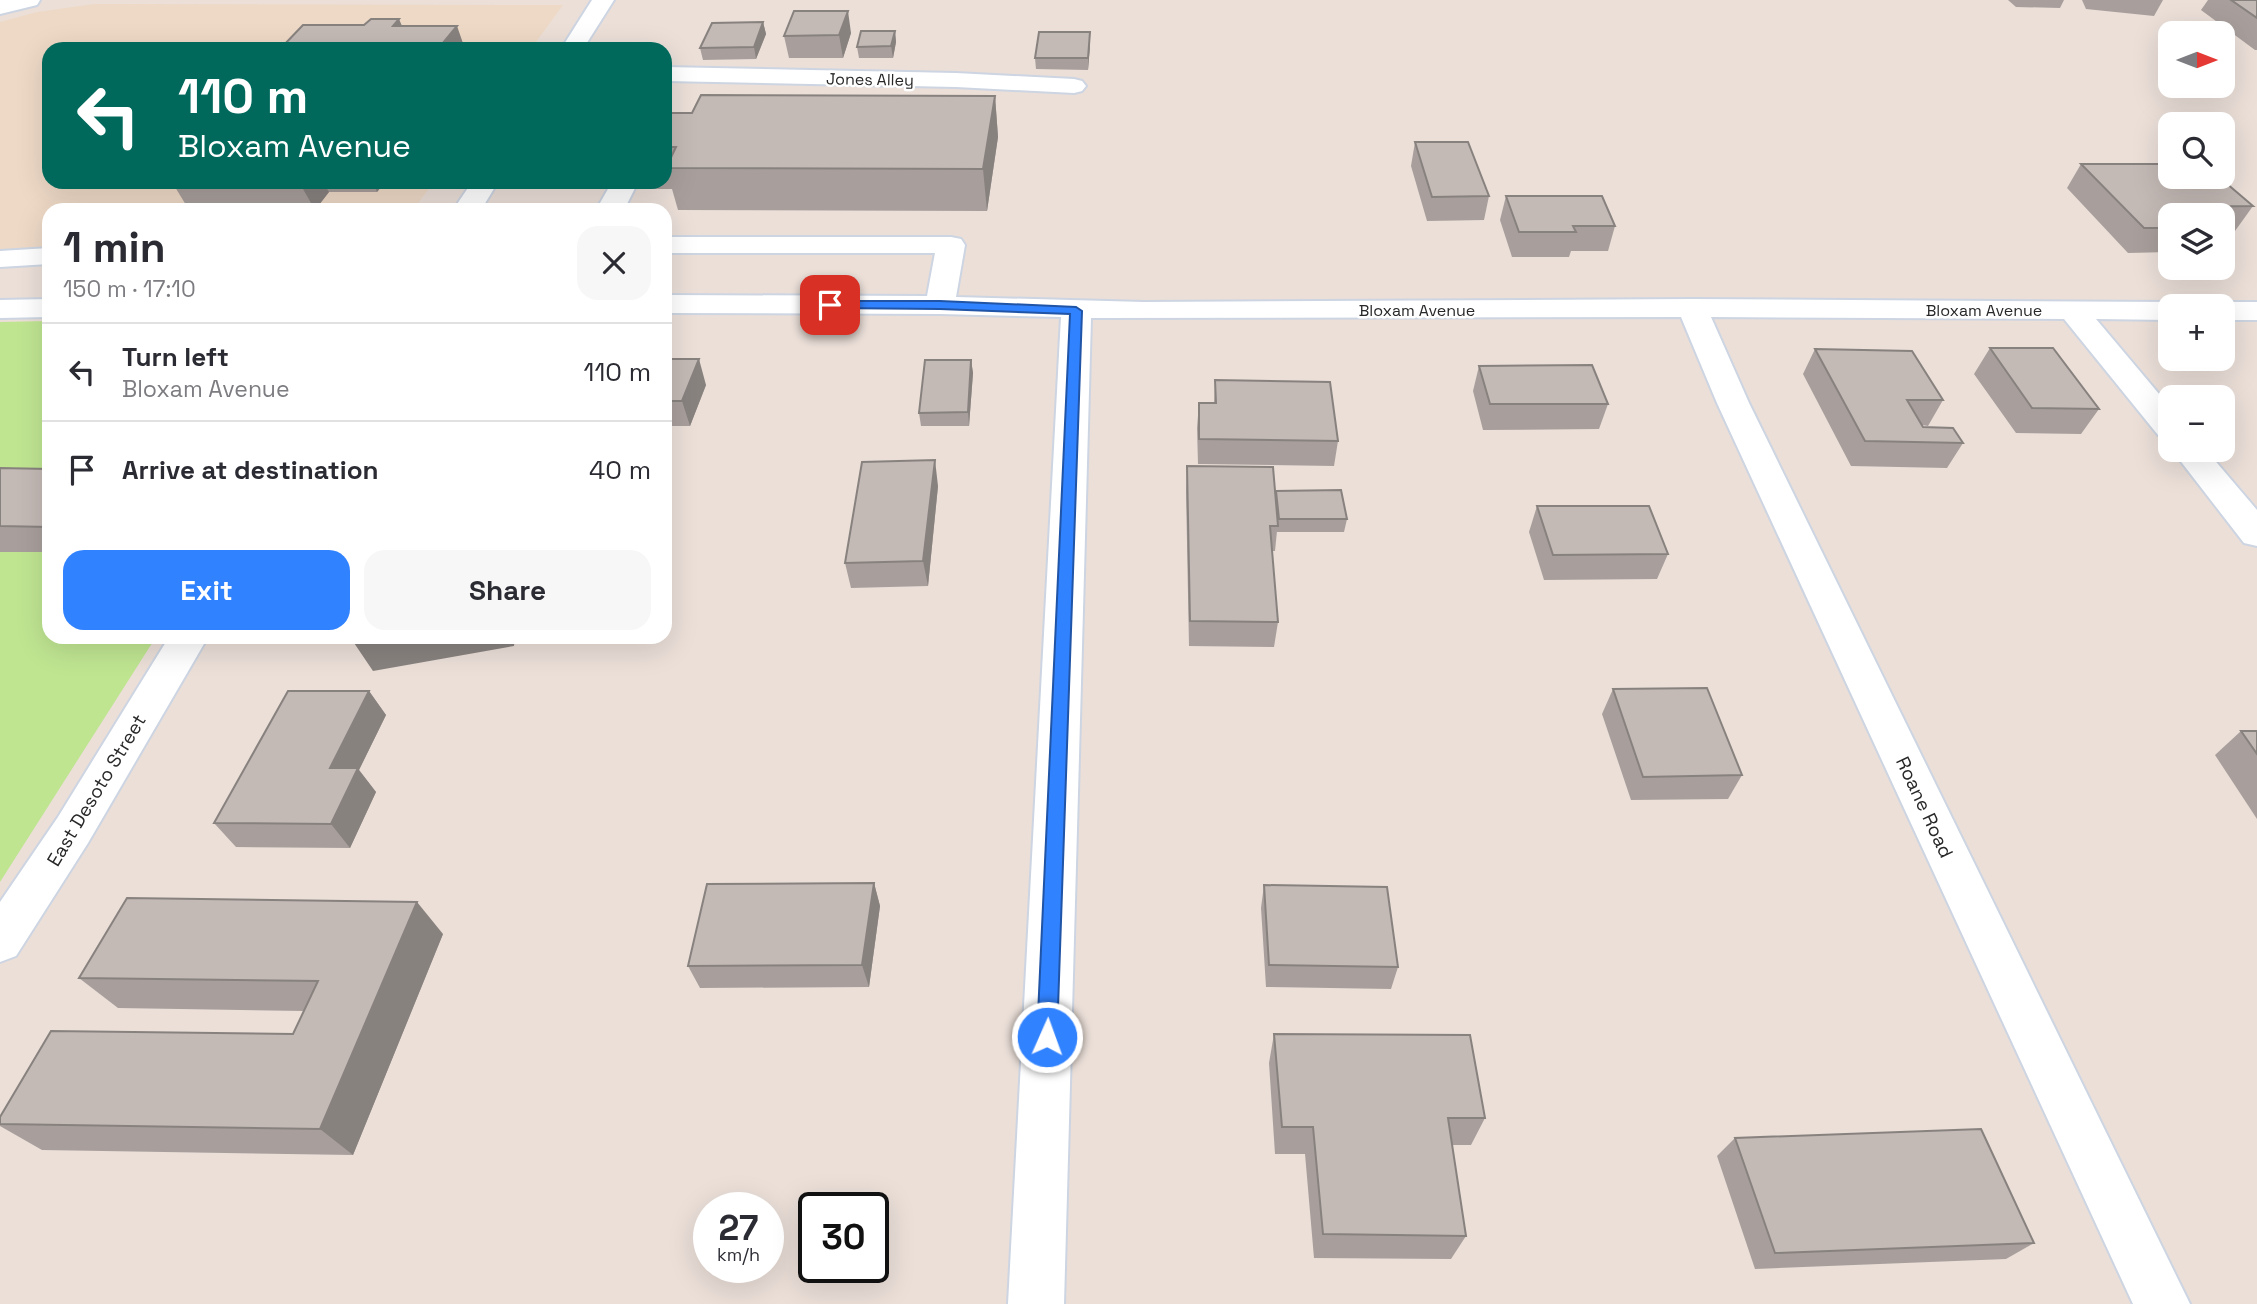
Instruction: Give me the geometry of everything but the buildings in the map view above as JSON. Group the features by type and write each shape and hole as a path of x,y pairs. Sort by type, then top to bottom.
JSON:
{"street":[{"path":"0,7 29,0"},
{"path":"576,42 603,0"},
{"name":"Jones Alley","path":"672,74 956,80 1074,86"},
{"path":"672,245 951,246 940,305"},
{"path":"0,259 42,256"},
{"name":"Bloxam Avenue","path":"672,304 940,305 1076,311 1692,308 2158,311"},
{"path":"0,309 42,308"},
{"name":"Roane Road","path":"1692,308 1733,403 2162,1304"},
{"path":"1036,1304 1076,311"},
{"path":"2073,311 2158,414"},
{"path":"2235,311 2257,311"},
{"path":"2198,462 2257,534"},
{"name":"East Desoto Street","path":"0,941 73,830 185,644"}],"shaded area":[{"path":"94,4 563,5 536,42 42,42 42,189 429,189 418,203 42,203 42,248 0,250 0,22 37,12"}],"green space":[{"path":"42,321 42,644 152,644 0,882 0,322"}],"route":[{"path":"830,305 940,305 1076,311 1047,1037"}]}
